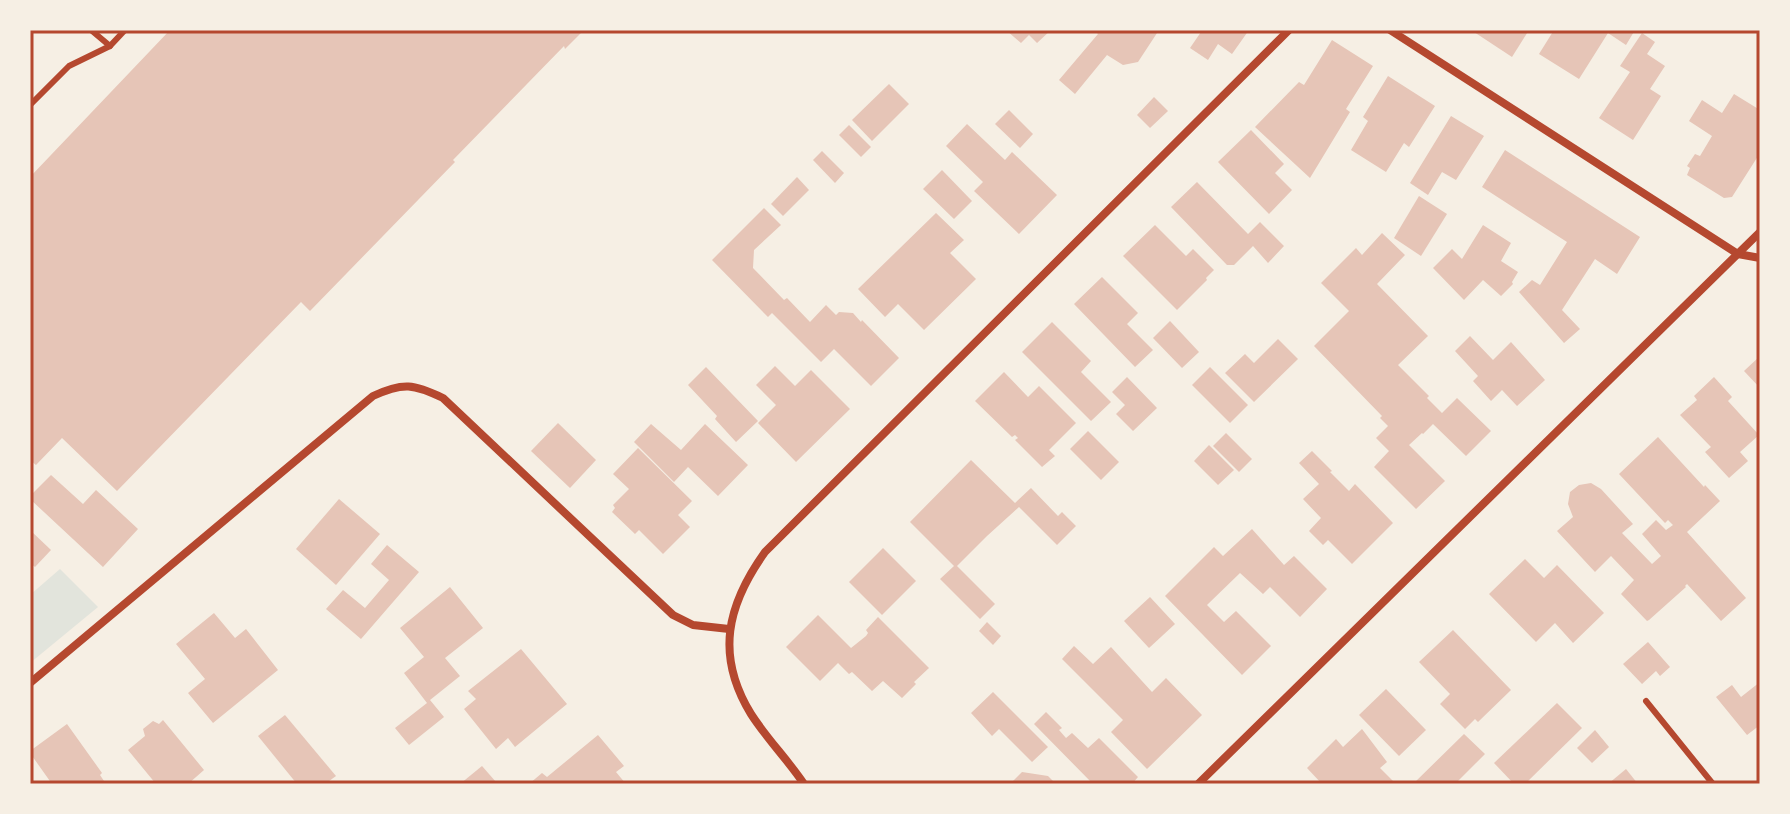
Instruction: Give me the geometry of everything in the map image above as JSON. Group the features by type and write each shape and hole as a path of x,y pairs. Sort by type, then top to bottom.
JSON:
{"street":[{"path":"804,784 763,731 745,701 732,669 729,629 734,609 741,590 765,552 1289,30"},
{"path":"1390,30 1738,254 1760,258"},
{"path":"1198,784 1760,232"},
{"path":"30,683 373,396 392,387 409,386 443,398 673,615 693,625 729,629"}],"lane":[{"path":"91,30 110,46"},
{"path":"30,105 69,66 110,46 125,30"},
{"path":"1646,701 1713,784"}],"shaded area":[{"path":"60,569 98,607 30,663 30,595"}],"building":[{"path":"170,30 584,30 565,49 564,46 310,311 301,302 117,491 62,438 36,465 30,460 30,177"},
{"path":"1006,30 1051,30 1037,43 1029,35 1021,43"},
{"path":"1094,30 1159,30 1138,62 1123,65 1107,55 1075,94 1059,80 1098,34"},
{"path":"1197,30 1249,30 1232,54 1218,44 1208,60 1190,48 1201,32"},
{"path":"1471,30 1529,30 1512,57"},
{"path":"1554,30 1635,30 1626,45 1608,33 1579,79 1539,54"},
{"path":"1642,33 1655,42 1647,54 1665,66 1650,89 1661,96 1633,140 1599,118 1630,72 1620,66"},
{"path":"1332,40 1373,66 1346,109 1350,112 1310,178 1255,127 1299,82 1304,85"},
{"path":"1388,76 1435,106 1409,147 1404,143 1386,172 1351,150 1368,121 1363,117"},
{"path":"889,84 909,104 872,141 852,120"},
{"path":"1734,94 1760,110 1760,153 1732,197 1724,198 1687,175 1690,168 1687,166 1695,154 1700,156 1712,136 1689,121 1702,100 1722,113"},
{"path":"1154,97 1168,111 1150,128 1137,115"},
{"path":"1009,110 1033,134 1020,148 995,124"},
{"path":"1451,116 1484,136 1456,180 1442,172 1428,195 1410,183"},
{"path":"967,124 1005,160 1012,152 1057,195 1019,234 974,191 983,182 946,146"},
{"path":"849,125 871,147 861,157 839,135"},
{"path":"1251,130 1284,164 1275,173 1292,190 1269,214 1218,162"},
{"path":"1505,150 1640,237 1617,274 1595,259 1562,310 1580,329 1564,343 1519,292 1532,280 1540,285 1567,242 1482,187"},
{"path":"822,151 844,173 835,183 813,160"},
{"path":"942,170 972,201 954,219 923,189"},
{"path":"797,177 809,190 783,216 771,204"},
{"path":"1197,182 1248,234 1260,222 1284,246 1268,263 1253,246 1234,265 1227,265 1171,207"},
{"path":"1419,196 1447,214 1421,256 1394,238"},
{"path":"764,208 781,225 754,250 753,268 810,322 826,305 836,315 839,312 853,313 862,320 899,358 871,386 834,349 821,362 772,313 768,317 712,260"},
{"path":"936,213 964,240 950,253 976,279 924,330 898,304 885,317 858,289"},
{"path":"1155,225 1186,256 1193,249 1214,270 1177,310 1123,256"},
{"path":"1483,225 1511,243 1501,261 1518,272 1513,284 1501,296 1483,280 1464,300 1433,268 1452,249 1462,259"},
{"path":"1382,233 1405,255 1377,284 1428,336 1398,365 1442,413 1457,398 1491,431 1466,456 1433,424 1409,445 1445,481 1416,509 1374,467 1389,451 1376,438 1388,426 1380,418 1382,416 1314,346 1349,311 1321,283 1356,248 1362,255"},
{"path":"1102,277 1138,313 1127,324 1153,350 1135,367 1074,304"},
{"path":"1170,321 1199,352 1182,368 1153,338"},
{"path":"1052,322 1091,361 1081,372 1111,402 1091,421 1022,352"},
{"path":"1470,336 1493,360 1511,342 1545,380 1517,406 1502,390 1491,401 1473,381 1478,376 1455,351"},
{"path":"1278,339 1298,359 1254,402 1225,373 1245,354 1254,363"},
{"path":"1760,356 1760,388 1744,371"},
{"path":"775,366 795,386 811,370 850,409 796,462 758,423 776,405 756,385"},
{"path":"706,367 758,421 736,442 688,385"},
{"path":"1210,367 1248,405 1230,423 1192,385"},
{"path":"1004,372 1028,397 1039,386 1076,423 1049,450 1055,456 1042,467 1015,440 1018,438 1015,435 1012,437 975,401"},
{"path":"1127,377 1157,408 1133,431 1116,414 1125,405 1112,392"},
{"path":"1714,377 1732,397 1728,401 1759,435 1740,452 1748,461 1729,478 1705,452 1711,447 1680,415 1697,400 1694,396"},
{"path":"558,423 596,460 570,488 531,451"},
{"path":"651,424 681,450 705,424 748,465 718,496 688,467 674,482 634,442"},
{"path":"1088,431 1119,462 1101,480 1070,449"},
{"path":"1226,433 1252,459 1239,472 1213,446"},
{"path":"1658,437 1720,501 1687,532 1746,598 1721,621 1687,584 1647,621 1621,594 1634,580 1611,556 1595,572 1557,531 1573,517 1568,504 1570,492 1579,485 1591,483 1601,489 1633,524 1622,533 1652,564 1661,556 1642,534 1656,520 1666,530 1673,525 1668,520 1665,523 1619,474"},
{"path":"1209,445 1234,470 1218,485 1194,461"},
{"path":"638,448 692,501 678,515 690,527 663,554 639,530 635,534 612,512 615,508 613,505 629,489 613,474"},
{"path":"1312,451 1349,491 1355,484 1393,523 1352,564 1328,540 1323,545 1309,531 1321,518 1303,499 1319,484 1299,463"},
{"path":"971,460 1015,503 1031,488 1058,516 1062,512 1076,526 1057,545 1019,507 987,536 957,566 995,604 980,619 940,579 954,566 910,522"},
{"path":"51,475 83,504 96,490 138,529 103,567 30,499"},
{"path":"339,499 380,534 336,585 296,549"},
{"path":"1252,529 1284,565 1294,556 1327,589 1300,617 1270,587 1263,594 1240,573 1207,605 1224,622 1236,611 1271,646 1242,675 1165,596 1214,547 1223,556"},
{"path":"30,530 51,550 35,567 30,563"},
{"path":"387,545 419,572 361,639 326,609 343,590 365,608 389,580 371,564"},
{"path":"883,548 916,581 882,615 849,582"},
{"path":"1525,559 1544,578 1557,565 1604,613 1573,643 1555,623 1536,642 1489,594"},
{"path":"450,587 483,628 445,658 460,676 430,700 444,717 409,745 395,728 427,703 404,673 424,657 400,628"},
{"path":"1150,597 1175,624 1149,648 1124,621"},
{"path":"214,613 235,638 246,629 278,670 213,723 188,693 205,679 176,644"},
{"path":"818,615 851,648 866,636 866,630 878,617 929,668 902,698 883,681 872,691 838,663 820,681 786,647"},
{"path":"987,622 1001,636 993,645 979,631"},
{"path":"1453,630 1511,690 1478,722 1475,719 1465,729 1440,704 1450,694 1419,662"},
{"path":"1648,642 1670,667 1660,676 1656,671 1642,684 1623,664"},
{"path":"1074,646 1093,664 1111,647 1152,692 1166,678 1202,715 1147,769 1111,732 1123,720 1062,659"},
{"path":"521,649 567,704 515,747 508,738 496,749 464,709 476,699 468,691"},
{"path":"1760,682 1760,725 1747,735 1716,697 1732,685 1741,697"},
{"path":"1386,689 1426,730 1399,756 1359,715"},
{"path":"993,692 1048,747 1032,762 999,729 992,736 971,713"},
{"path":"1557,703 1582,728 1525,784 1514,784 1494,763"},
{"path":"1046,712 1062,728 1059,730 1066,738 1072,733 1088,748 1099,738 1138,777 1132,784 1093,784 1034,724"},
{"path":"285,715 336,776 325,784 297,784 258,736"},
{"path":"163,720 204,770 188,784 156,784 128,750 145,736 143,729 153,721 159,724"},
{"path":"67,724 102,773 100,775 106,784 52,784 30,753"},
{"path":"1362,729 1387,762 1380,768 1396,784 1322,784 1307,768 1336,739 1343,747"},
{"path":"1595,730 1609,747 1592,763 1577,748"},
{"path":"1464,734 1485,754 1455,784 1452,781 1449,784 1413,784"},
{"path":"598,735 624,766 616,772 626,784 529,784 542,773 547,777"},
{"path":"482,766 496,782 460,784"},
{"path":"1626,769 1638,784 1608,784"},
{"path":"1022,772 1048,776 1056,784 1010,784"}]}
